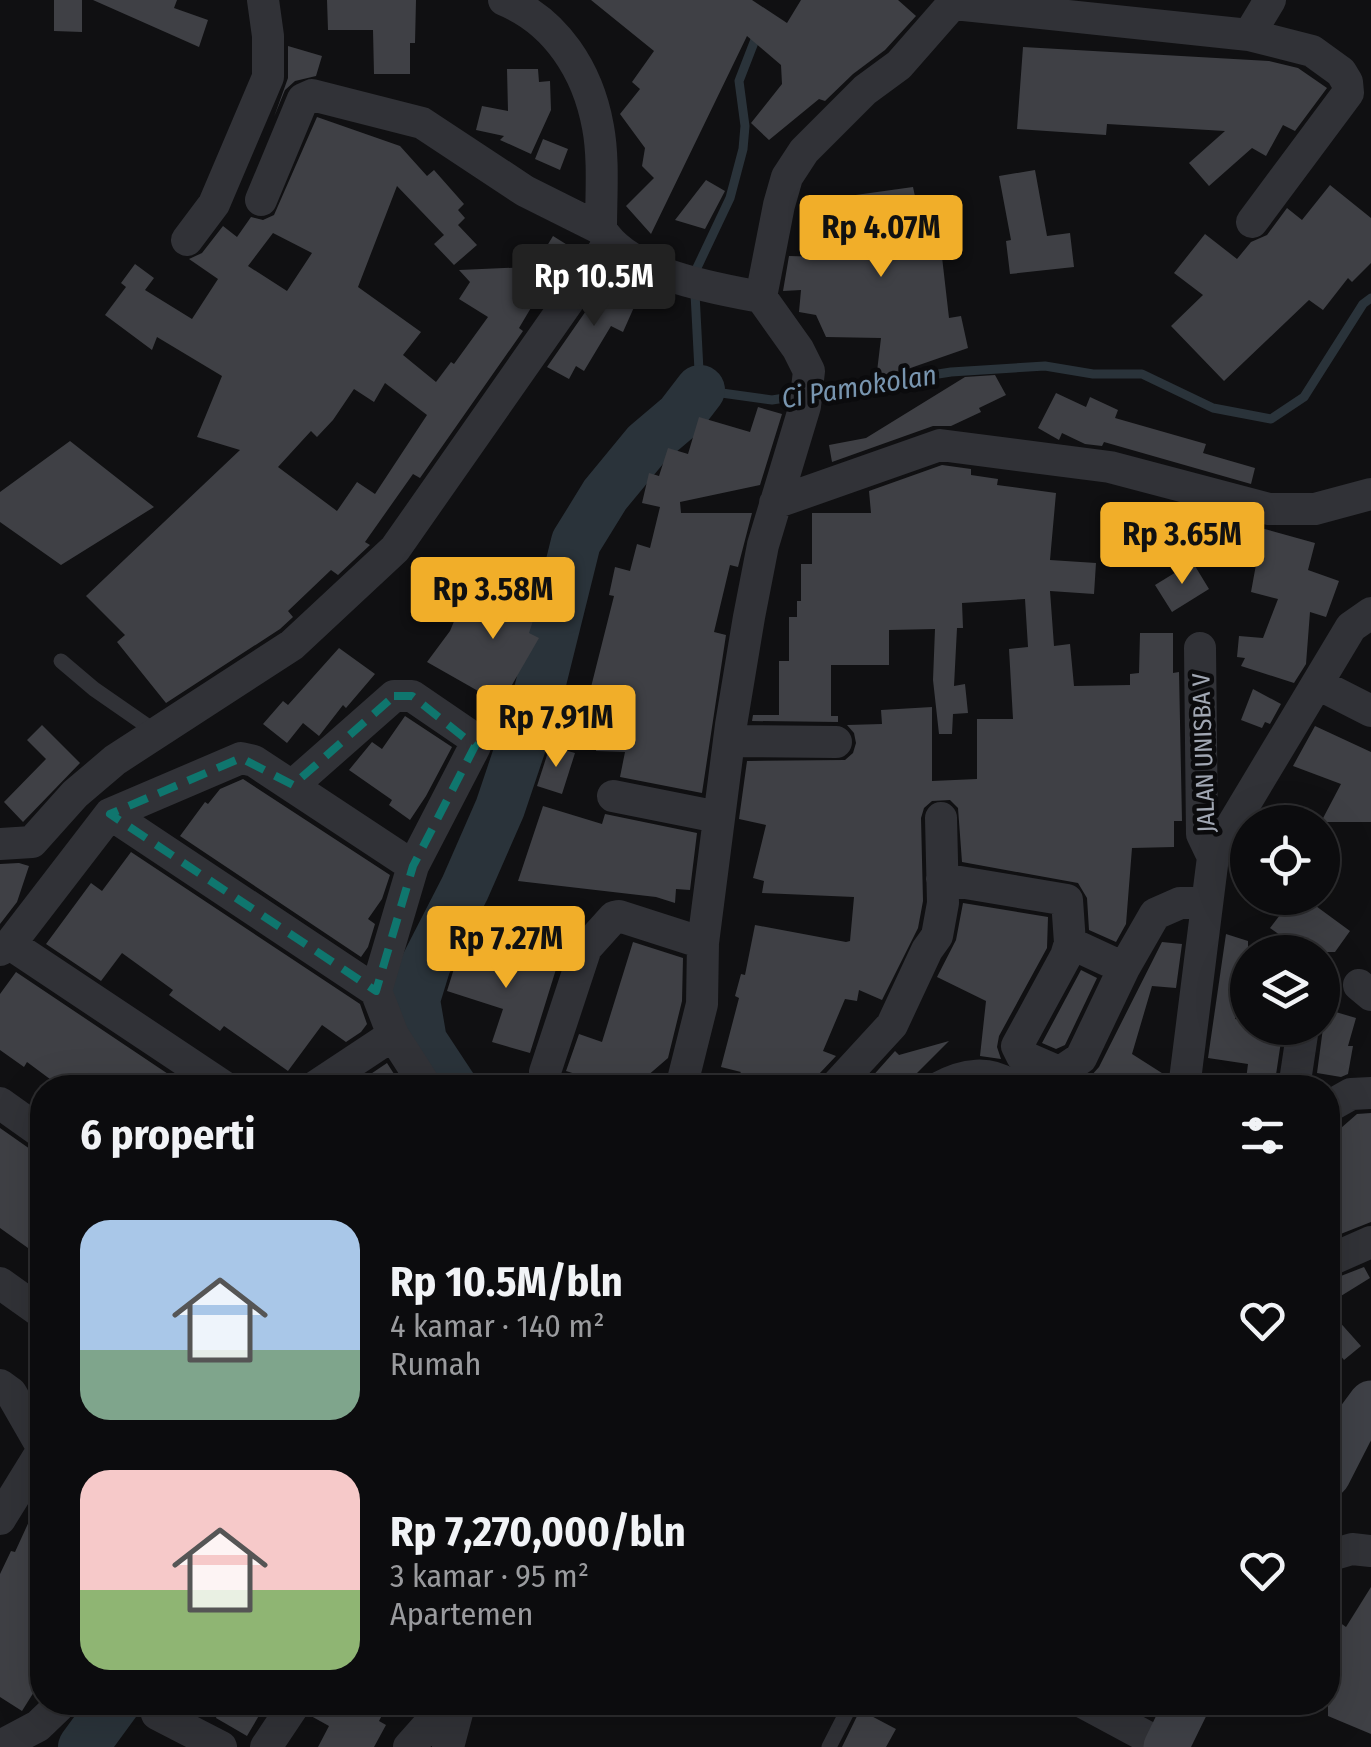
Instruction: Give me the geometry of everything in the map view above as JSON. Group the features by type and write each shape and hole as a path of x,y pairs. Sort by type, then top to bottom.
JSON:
{"street":[{"path":"187,240 214,204 268,77 263,0"},
{"path":"0,844 32,842 74,794 115,760 292,645 396,549 605,236 598,126 583,80 560,37 530,10 506,0"},
{"path":"1249,35 1270,0"},
{"path":"761,297 778,205 787,177 804,151 865,90 899,65 955,2 1249,35 1312,51 1341,72 1348,93 1252,222"},
{"path":"260,200 303,99 312,95 422,124 525,191 605,236 632,258 688,280 761,297 809,371 805,406 775,503 749,617 718,817 703,943 702,1004 685,1075"},
{"path":"775,503 940,445 1110,468 1269,510 1315,509 1371,494"},
{"path":"1186,1075 1213,857 1361,620 1371,588"},
{"name":"JALAN UNISBA V","path":"1200,648 1202,834 1213,857"},
{"path":"1318,684 1371,710"},
{"path":"292,785 394,696 412,696 472,737 475,746 413,866 376,991"},
{"path":"730,740 836,742"},
{"path":"206,1075 5,946 110,814 241,758 254,761 413,866"},
{"path":"613,796 718,817"},
{"path":"110,814 376,991 393,1035 419,1075"},
{"path":"846,1075 892,1025 937,936 943,903 941,818"},
{"path":"942,879 1066,900 1070,943 1066,956 1017,1046 1022,1056 1043,1075"},
{"path":"1056,1075 1081,1058 1155,914 1192,900 1207,903"},
{"path":"544,1072 586,948 614,917 703,943"},
{"path":"474,924 586,948"},
{"path":"1070,943 1124,968"},
{"path":"333,1075 393,1035"},
{"path":"1296,1075 1300,1045"},
{"path":"1340,1101 1352,1094 1371,1093"},
{"path":"0,1104 30,1125"},
{"path":"1340,1256 1371,1242"},
{"path":"0,1283 30,1304"},
{"path":"0,1385 12,1393 30,1427"},
{"path":"1340,1452 1371,1403"},
{"path":"0,1519 30,1469"},
{"path":"1340,1552 1371,1551"},
{"path":"0,1746 38,1726 49,1715"},
{"path":"159,1715 220,1747"},
{"path":"266,1747 287,1715"},
{"path":"408,1747 438,1715"},
{"path":"448,1747 457,1715"},
{"path":"1106,1715 1166,1747 1182,1715"}],"lane":[{"path":"61,661 156,732"},
{"path":"830,1747 846,1715"}],"highlighted area":[{"path":"394,696 412,696 475,746 413,866 376,991 110,814 241,758 293,785"}],"building":[{"path":"54,0 82,0 82,32 54,31"},
{"path":"93,0 177,0 174,8 208,20 199,47"},
{"path":"327,0 416,0 410,74 374,74 373,30 328,30"},
{"path":"591,0 752,0 787,23 801,0 898,0 916,16 885,50 825,101 819,99 769,140 751,123 782,84 781,65 747,36 651,234 626,206 654,178 642,166 645,148 620,114 640,89 632,82 654,51"},
{"path":"288,46 322,56 316,76 295,81 285,90 274,117 288,78"},
{"path":"1023,47 1269,61 1298,68 1327,88 1295,131 1283,125 1266,156 1252,148 1209,186 1189,163 1225,131 1107,124 1106,135 1017,129"},
{"path":"507,69 538,69 539,82 550,81 551,110 531,154 500,140 504,136 476,130 482,106 508,111"},
{"path":"317,117 400,146 427,176 434,170 464,204 458,210 465,218 458,225 477,245 454,265 434,244 444,235 397,186 358,287 421,332 403,355 436,382 488,317 459,299 470,282 459,270 529,267 532,262 536,264 553,236 577,251 548,296 541,291 519,328 523,331 420,478 413,474 365,542 370,545 338,575 331,570 288,611 293,617 280,629 166,703 117,642 125,635 86,596 240,450 197,437 222,376 157,337 152,350 105,315 126,287 121,283 135,264 154,278 145,290 192,319 218,279 189,259 202,253 223,226 237,237 251,217 263,220 274,215","holes":["273,233 312,253 287,291 248,266","385,383 427,415 375,494 357,482 337,511 278,467 311,431 317,437 354,389 374,402"]},
{"path":"543,139 568,149 560,170 535,159"},
{"path":"1035,170 1047,236 1070,233 1074,267 1010,274 1006,241 1011,240 999,176"},
{"path":"706,180 725,191 705,229 675,220"},
{"path":"1330,185 1371,218 1371,263 1352,282 1348,278 1323,310 1309,300 1224,381 1171,326 1203,295 1174,273 1205,234 1237,259 1251,242 1267,235 1287,208 1302,220"},
{"path":"913,187 919,215 940,217 948,257 942,257 949,318 961,316 968,348 876,380 881,338 826,337 816,315 799,312 801,290 783,291 789,256 825,257 827,199"},
{"path":"606,282 639,296 623,332 611,326 584,371 576,366 569,379 547,367"},
{"path":"995,375 1006,395 979,408 981,412 951,426 933,426 832,462 829,445 866,438 965,377"},
{"path":"1056,393 1086,407 1090,397 1118,410 1115,418 1206,444 1203,453 1255,468 1251,484 1104,442 1102,446 1085,444 1062,433 1059,440 1038,428"},
{"path":"758,407 782,414 760,485 680,502 681,513 752,513 738,567 730,565 714,632 726,635 702,793 620,777 625,752 596,751 598,693 590,691 614,596 609,595 615,567 630,571 637,544 650,548 660,507 642,503 649,473 659,476 668,448 688,454 699,417 750,432"},
{"path":"70,441 154,507 61,565 0,522 0,492"},
{"path":"942,465 971,469 971,475 998,479 997,485 1056,493 1050,560 1096,563 1094,594 1050,591 1054,646 1070,644 1074,686 1130,685 1130,674 1139,673 1140,633 1173,633 1173,673 1179,672 1182,821 1174,821 1174,847 1132,848 1126,924 1116,942 1089,930 1087,898 1078,883 962,862 958,808 950,800 932,801 921,818 923,901 918,928 882,1000 859,990 857,1001 845,999 823,1051 836,1056 819,1075 739,1075 741,1072 721,1067 755,925 850,941 854,897 762,893 764,881 753,878 766,825 739,819 747,761 845,760 856,743 847,725 882,724 881,710 932,707 932,781 977,779 977,719 1013,719 1009,649 1028,647 1025,599 962,603 963,628 957,628 954,686 965,684 968,713 953,714 952,734 939,734 933,680 935,629 889,630 889,665 831,665 831,716 838,716 838,722 752,721 753,715 779,715 779,661 789,661 789,617 797,617 797,601 801,601 801,564 812,564 812,513 871,513 869,491"},
{"path":"1254,526 1315,543 1308,570 1339,581 1326,617 1310,612 1306,664 1294,683 1241,666 1245,658 1237,657 1239,636 1263,638 1278,599 1251,592 1257,559 1243,567"},
{"path":"1186,566 1195,566 1209,589 1172,612 1155,585"},
{"path":"518,568 547,577 529,633 539,638 501,704 427,662 450,631 460,607 499,627"},
{"path":"339,648 375,674 319,736 303,723 287,743 263,724 283,701 288,705"},
{"path":"1253,689 1281,704 1270,724 1265,722 1262,728 1241,720"},
{"path":"405,716 452,747 410,820 389,805 392,800 349,770 372,742 382,749"},
{"path":"42,725 80,763 23,822 4,802 46,759 27,740"},
{"path":"1315,726 1371,752 1371,822 1340,822 1340,805 1330,805 1341,784 1293,766"},
{"path":"550,746 575,753 562,794 537,786"},
{"path":"243,779 390,875 382,899 368,919 375,924 361,957 180,836 205,802 208,804 220,789"},
{"path":"543,806 602,824 605,814 697,833 690,890 676,889 675,903 656,897 518,881"},
{"path":"131,852 360,1004 367,1024 361,1032 346,1042 322,1025 288,1071 224,1026 220,1031 169,995 173,990 122,953 101,981 46,944 91,883 102,891"},
{"path":"0,864 29,866 17,902 0,924"},
{"path":"963,903 1048,917 1047,948 999,1036 1001,1059 980,1056 986,1001 937,977 956,940"},
{"path":"1280,915 1328,915 1350,931 1340,945 1340,935 1280,935 1270,928"},
{"path":"1226,934 1230,935 1230,1045 1280,1045 1276,1075 1247,1075 1248,1064 1208,1058"},
{"path":"467,942 557,966 530,1053 492,1042 503,1009 447,991"},
{"path":"633,942 683,958 682,1001 668,1058 648,1075 579,1075 566,1071 579,1034 602,1042"},
{"path":"1162,942 1182,944 1176,988 1152,986 1132,1054 1165,1075 1092,1075"},
{"path":"1081,970 1097,978 1065,1045 1056,1049 1042,1043"},
{"path":"16,972 170,1075 44,1075 27,1062 24,1067 0,1050 0,994"},
{"path":"1340,1013 1356,1018 1348,1046 1353,1046 1348,1074 1341,1077 1317,1073 1321,1045 1340,1045"},
{"path":"949,1041 915,1075 874,1075 895,1051 899,1055"},
{"path":"387,1063 395,1075 369,1075"},
{"path":"1371,1113 1371,1222 1340,1234 1340,1127 1357,1114"},
{"path":"0,1128 30,1149 30,1249 0,1228"},
{"path":"1364,1267 1370,1278 1340,1297 1340,1276"},
{"path":"1340,1322 1361,1346 1344,1360 1340,1355"},
{"path":"30,1519 30,1698 22,1711 0,1697 0,1574 11,1551 15,1552"},
{"path":"1371,1587 1371,1734 1328,1716 1340,1715 1340,1623 1346,1627"},
{"path":"217,1715 259,1715 247,1736 216,1718"},
{"path":"382,1715 379,1721 386,1725 374,1747 318,1747 329,1726 311,1716"},
{"path":"858,1715 869,1715 896,1729 886,1747 842,1747"}],"waterway":[{"name":"Ci Pamokolan","path":"758,32 739,81 745,126 743,149 730,198 694,274 700,390 772,400 951,372 1045,366 1093,374 1142,374 1213,408 1271,419 1304,397 1363,304 1371,298"},
{"name":"Ci Pamokolan","path":"444,1075 422,1041 415,1000 426,964 500,808 538,695 576,542 605,495 647,444 680,416 700,390"},
{"name":"Ci Pamokolan","path":"83,1747 106,1715"}]}
